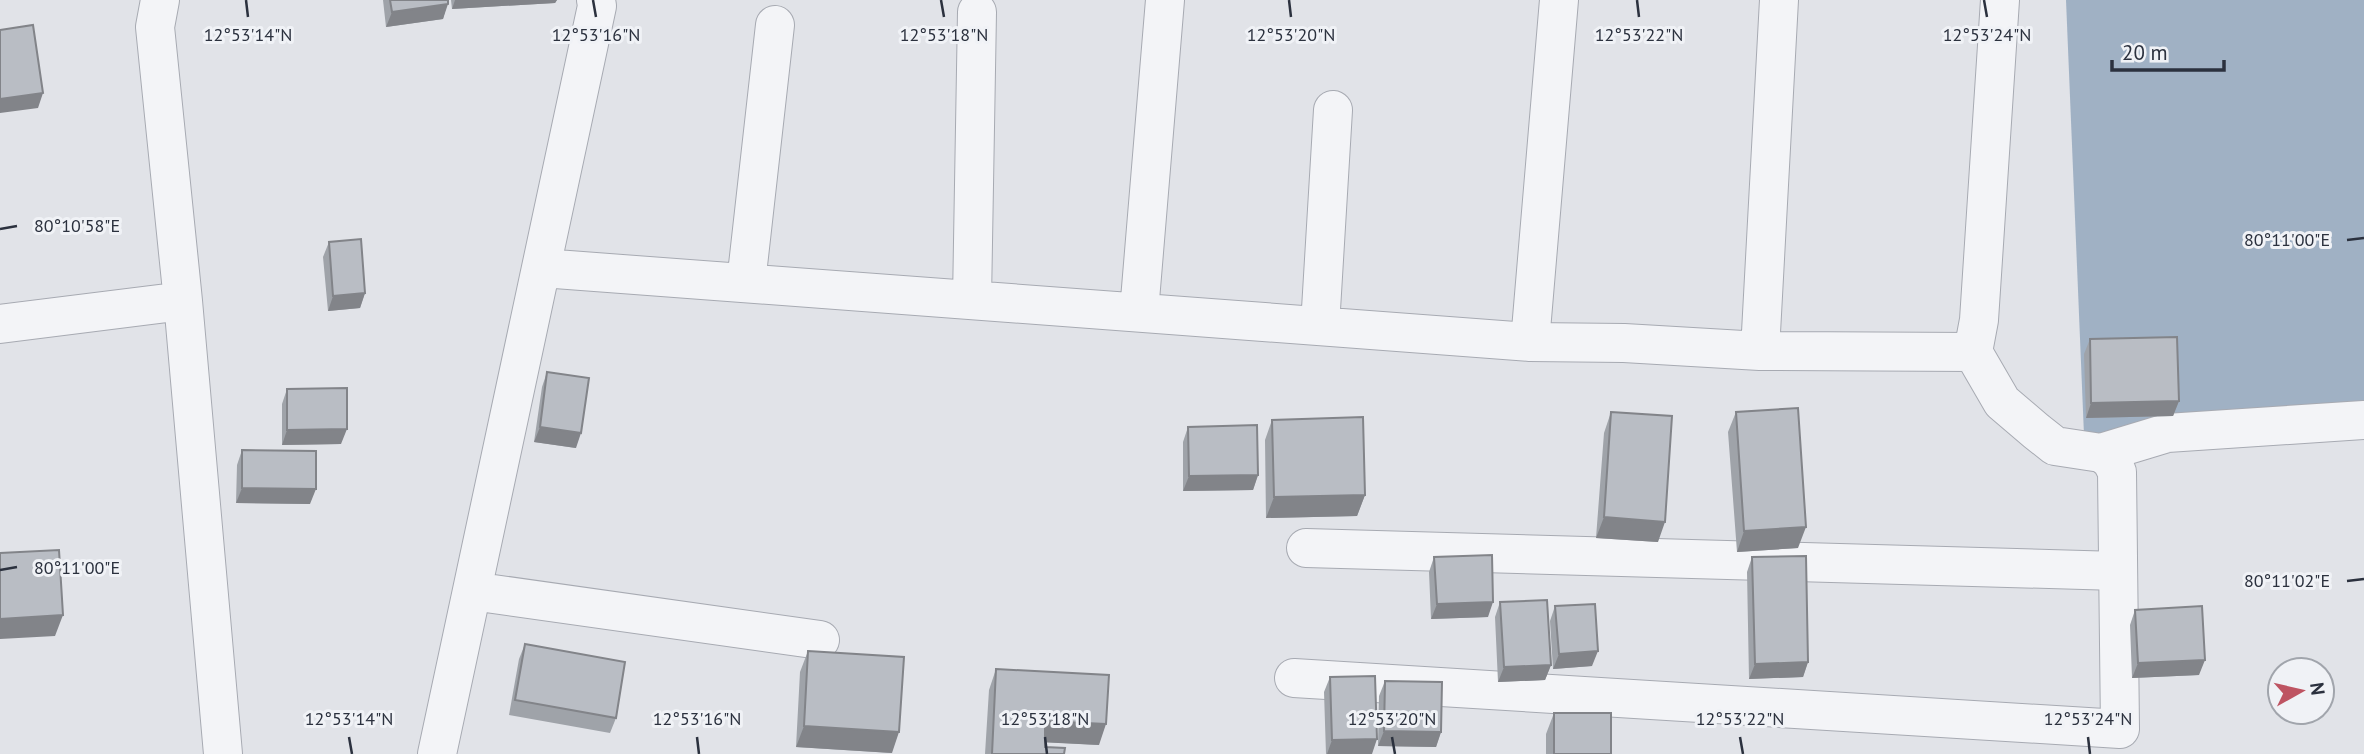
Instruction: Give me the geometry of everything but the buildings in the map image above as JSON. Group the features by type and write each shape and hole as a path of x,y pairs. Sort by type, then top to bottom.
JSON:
{"street":[{"path":"160,0 155,27 183,301 223,754"},
{"path":"437,754 542,268 596,0"},
{"path":"1139,312 1165,0"},
{"path":"1530,342 1559,0"},
{"path":"1760,351 1779,0"},
{"path":"2000,0 1979,320 1973,352 2002,402 2055,446 2101,453 2167,433 2364,420"},
{"path":"972,300 977,12"},
{"path":"746,283 775,25"},
{"path":"1320,326 1333,110"},
{"path":"542,268 1530,342 1624,343 1760,351 1973,352"},
{"path":"0,324 183,301"},
{"path":"1294,678 2120,741 2117,472 2111,460 2101,453"},
{"path":"1306,548 2119,571"},
{"path":"472,591 820,640"}],"water":[{"path":"2066,0 2364,0 2364,420 2084,435"}]}
